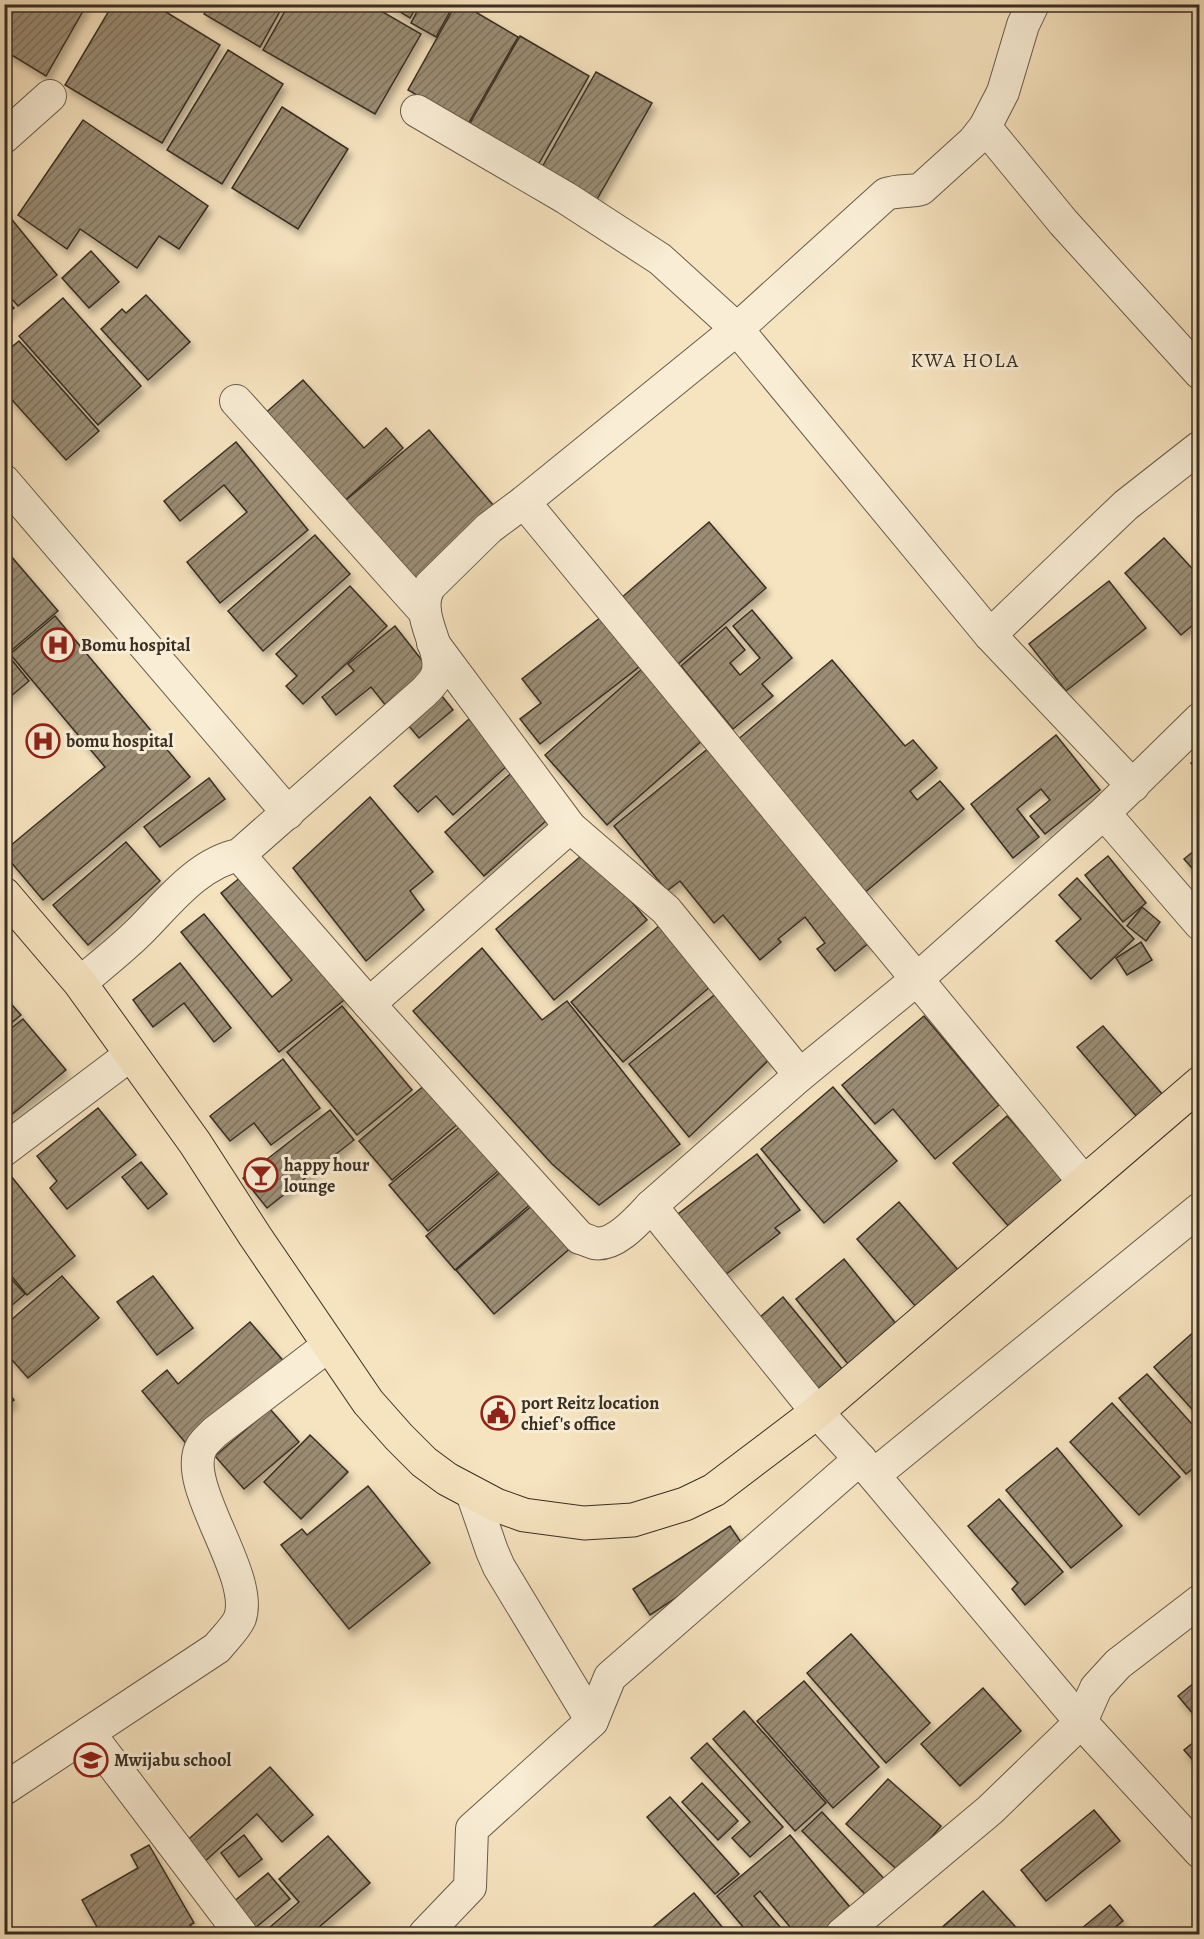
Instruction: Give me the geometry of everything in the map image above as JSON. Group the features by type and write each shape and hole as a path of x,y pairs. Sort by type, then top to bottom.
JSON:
{"main road":[{"path":"4,894 80,983 195,1143 368,1402 424,1462 447,1479 496,1505 524,1515 584,1522 633,1520 660,1513 704,1496 817,1412 1200,1083"}],"street":[{"path":"80,983 141,930 169,899 210,866 226,858 239,855 431,685 436,677 438,666 425,612 426,593 430,586 489,528 737,329 886,194 904,189 921,189 974,141 985,128 1003,92 1023,25 1033,4"},
{"path":"4,137 50,96"},
{"path":"417,111 566,198 660,259 737,329 990,634 1133,786"},
{"path":"985,128 1063,222 1200,374"},
{"path":"236,401 425,612"},
{"path":"990,634 1126,504 1200,447"},
{"path":"4,481 288,813"},
{"path":"524,502 1084,1182"},
{"path":"433,643 570,827 666,910 800,1075"},
{"path":"239,855 369,1004 580,1238 596,1244 616,1237 633,1226 651,1206 800,1075 916,980 1104,813 1200,719"},
{"path":"1104,813 1200,924"},
{"path":"369,1004 570,827"},
{"path":"4,1150 130,1055"},
{"path":"651,1206 817,1412 867,1467 1081,1722 1200,1852"},
{"path":"425,1935 470,1887 472,1829 592,1721 610,1677 867,1467 1200,1209"},
{"path":"4,1789 217,1648 239,1620 243,1600 238,1579 214,1522 198,1470 201,1447 215,1432 329,1345"},
{"path":"472,1493 499,1567 592,1721"},
{"path":"842,1935 990,1810 1081,1722 1096,1688 1118,1664 1200,1601"},
{"path":"89,1733 241,1935"}],"building":[{"path":"4,4 87,4 46,76 5,51 12,39 4,36"},
{"path":"113,4 153,4 220,45 162,143 65,85"},
{"path":"209,4 284,4 260,47 204,14"},
{"path":"289,4 369,4 421,34 375,114 263,50"},
{"path":"387,4 418,4 410,18"},
{"path":"421,4 454,4 436,37 411,23"},
{"path":"456,4 462,4 518,37 468,124 408,90"},
{"path":"520,36 589,76 538,165 469,125"},
{"path":"228,50 283,84 222,184 167,150"},
{"path":"596,72 652,103 596,201 541,169"},
{"path":"282,107 348,149 298,229 232,188"},
{"path":"83,120 208,206 179,249 159,236 137,268 80,229 67,249 18,215"},
{"path":"4,210 57,275 18,306 4,290"},
{"path":"91,251 119,282 89,308 62,278"},
{"path":"146,295 190,342 148,380 101,329 122,309 126,313"},
{"path":"4,298 14,308 4,317"},
{"path":"63,298 141,386 98,425 19,336"},
{"path":"19,341 99,431 66,460 4,391 4,353"},
{"path":"303,380 364,448 386,428 403,448 341,504 262,416"},
{"path":"429,430 499,512 414,583 345,501"},
{"path":"236,442 308,530 220,603 187,562 247,512 224,485 180,521 164,501"},
{"path":"709,522 766,588 677,665 620,599"},
{"path":"315,535 350,574 263,651 228,611"},
{"path":"1164,538 1200,577 1200,595 1193,601 1200,608 1200,619 1181,635 1125,573"},
{"path":"4,548 58,611 7,654 29,681 4,702"},
{"path":"1109,581 1146,628 1066,691 1029,644"},
{"path":"350,586 387,626 303,704 286,686 297,676 276,654"},
{"path":"752,610 792,658 762,684 773,696 733,729 681,666 726,627 745,650 730,663 740,675 760,658 733,626"},
{"path":"605,614 644,663 540,744 520,719 541,703 522,679"},
{"path":"55,616 190,777 43,900 4,854 4,851 105,767 10,654"},
{"path":"395,626 435,677 391,712 371,687 336,715 322,697 354,671 348,664"},
{"path":"832,660 905,746 913,740 937,768 910,791 917,800 940,781 964,809 863,894 736,741"},
{"path":"642,669 704,739 607,825 545,755"},
{"path":"437,690 453,710 419,738 403,719"},
{"path":"469,719 509,764 453,815 436,796 418,812 394,786"},
{"path":"1056,735 1100,790 1045,834 1030,816 1050,800 1041,789 1017,809 1039,837 1013,858 971,804"},
{"path":"716,742 876,937 835,971 817,949 825,943 805,917 778,939 781,942 760,960 723,915 714,923 680,881 667,891 614,826"},
{"path":"1200,756 1200,774 1191,763"},
{"path":"517,768 556,812 484,876 445,832"},
{"path":"209,778 225,799 160,847 144,827"},
{"path":"370,797 433,872 410,891 424,910 366,961 293,868"},
{"path":"126,842 160,881 88,945 53,905"},
{"path":"1200,846 1200,877 1184,859"},
{"path":"588,850 647,920 554,1000 496,929"},
{"path":"1108,856 1146,903 1123,922 1085,875"},
{"path":"246,873 348,997 279,1052 181,932 204,914 272,997 292,980 221,893"},
{"path":"1077,878 1134,939 1091,979 1056,941 1081,919 1059,895"},
{"path":"1142,907 1160,922 1146,941 1127,926"},
{"path":"667,919 719,979 623,1062 571,1002"},
{"path":"1141,942 1152,960 1127,975 1116,958"},
{"path":"482,948 542,1020 567,1001 680,1144 599,1205 552,1164 413,1011"},
{"path":"180,963 231,1028 214,1042 184,1003 153,1027 133,1000"},
{"path":"724,987 773,1056 689,1137 629,1064"},
{"path":"4,996 21,1015 4,1029"},
{"path":"342,1006 412,1090 357,1135 287,1052"},
{"path":"924,1016 999,1105 935,1159 893,1109 875,1124 842,1085"},
{"path":"23,1019 66,1070 4,1121 4,1034"},
{"path":"1103,1026 1163,1095 1137,1117 1077,1047"},
{"path":"283,1059 320,1108 271,1145 254,1123 230,1141 210,1116"},
{"path":"427,1083 460,1122 392,1180 359,1141"},
{"path":"833,1087 897,1161 824,1223 761,1149"},
{"path":"98,1108 136,1155 67,1209 50,1188 57,1181 37,1156"},
{"path":"330,1110 354,1140 267,1208 243,1178"},
{"path":"1007,1116 1065,1182 1011,1229 953,1163"},
{"path":"467,1121 505,1165 428,1231 389,1185"},
{"path":"757,1154 800,1210 775,1228 780,1233 725,1275 678,1214"},
{"path":"141,1162 167,1194 148,1209 122,1177"},
{"path":"505,1168 534,1201 455,1270 426,1236"},
{"path":"11,1176 75,1256 27,1295 4,1267 4,1181"},
{"path":"899,1202 959,1271 917,1308 857,1239"},
{"path":"535,1203 573,1246 494,1314 456,1270"},
{"path":"844,1259 897,1325 848,1364 796,1299"},
{"path":"4,1271 25,1294 4,1312"},
{"path":"62,1276 99,1318 28,1378 4,1351 4,1326"},
{"path":"153,1276 193,1328 157,1355 117,1302"},
{"path":"783,1297 843,1370 819,1390 760,1317"},
{"path":"250,1322 286,1364 189,1447 142,1391 167,1370 178,1384"},
{"path":"1196,1330 1200,1334 1200,1418 1154,1367"},
{"path":"1147,1374 1200,1433 1200,1463 1186,1474 1119,1398"},
{"path":"4,1387 14,1400 4,1408"},
{"path":"1112,1403 1180,1477 1139,1515 1070,1442"},
{"path":"270,1409 299,1442 244,1489 215,1456"},
{"path":"310,1435 348,1472 301,1519 264,1482"},
{"path":"1057,1448 1122,1526 1071,1568 1006,1490"},
{"path":"368,1486 430,1563 349,1629 281,1545 302,1529 307,1535"},
{"path":"999,1499 1063,1572 1025,1605 1012,1589 1018,1583 968,1526"},
{"path":"730,1526 747,1551 650,1615 633,1589"},
{"path":"851,1634 930,1723 886,1763 807,1673"},
{"path":"1200,1678 1200,1722 1178,1696"},
{"path":"804,1681 879,1767 833,1808 757,1721"},
{"path":"983,1688 1021,1731 960,1786 921,1744"},
{"path":"744,1711 826,1803 795,1831 713,1739"},
{"path":"1200,1737 1200,1768 1184,1750"},
{"path":"707,1743 783,1827 750,1857 732,1838 750,1822 691,1758"},
{"path":"270,1767 313,1815 282,1842 257,1814 201,1865 183,1844"},
{"path":"888,1779 941,1826 901,1873 846,1824"},
{"path":"702,1783 738,1821 718,1840 682,1802"},
{"path":"670,1797 739,1874 715,1894 647,1817"},
{"path":"1094,1810 1120,1841 1046,1901 1021,1870"},
{"path":"822,1812 891,1886 869,1898 802,1831"},
{"path":"244,1835 262,1859 239,1877 221,1853"},
{"path":"790,1835 854,1912 827,1934 796,1934 760,1891 754,1896 786,1934 749,1934 717,1896"},
{"path":"328,1836 370,1883 311,1934 262,1934 299,1902 279,1879"},
{"path":"149,1845 194,1923 190,1925 196,1934 101,1934 82,1900 138,1868 131,1855"},
{"path":"268,1873 290,1899 254,1929 232,1903"},
{"path":"983,1891 1022,1934 940,1934 938,1931"},
{"path":"694,1893 728,1934 659,1934 653,1927"},
{"path":"1110,1905 1123,1921 1107,1934 1076,1933"}],"place":[{"name":"Bomu hospital","path":"58,645"},
{"name":"bomu hospital","path":"43,741"},
{"name":"happy hour lounge","path":"261,1175"},
{"name":"port Reitz location chief's office","path":"498,1413"},
{"name":"Mwijabu school","path":"91,1760"}],"district":[{"name":"KWA HOLA","path":"965,360"}]}
